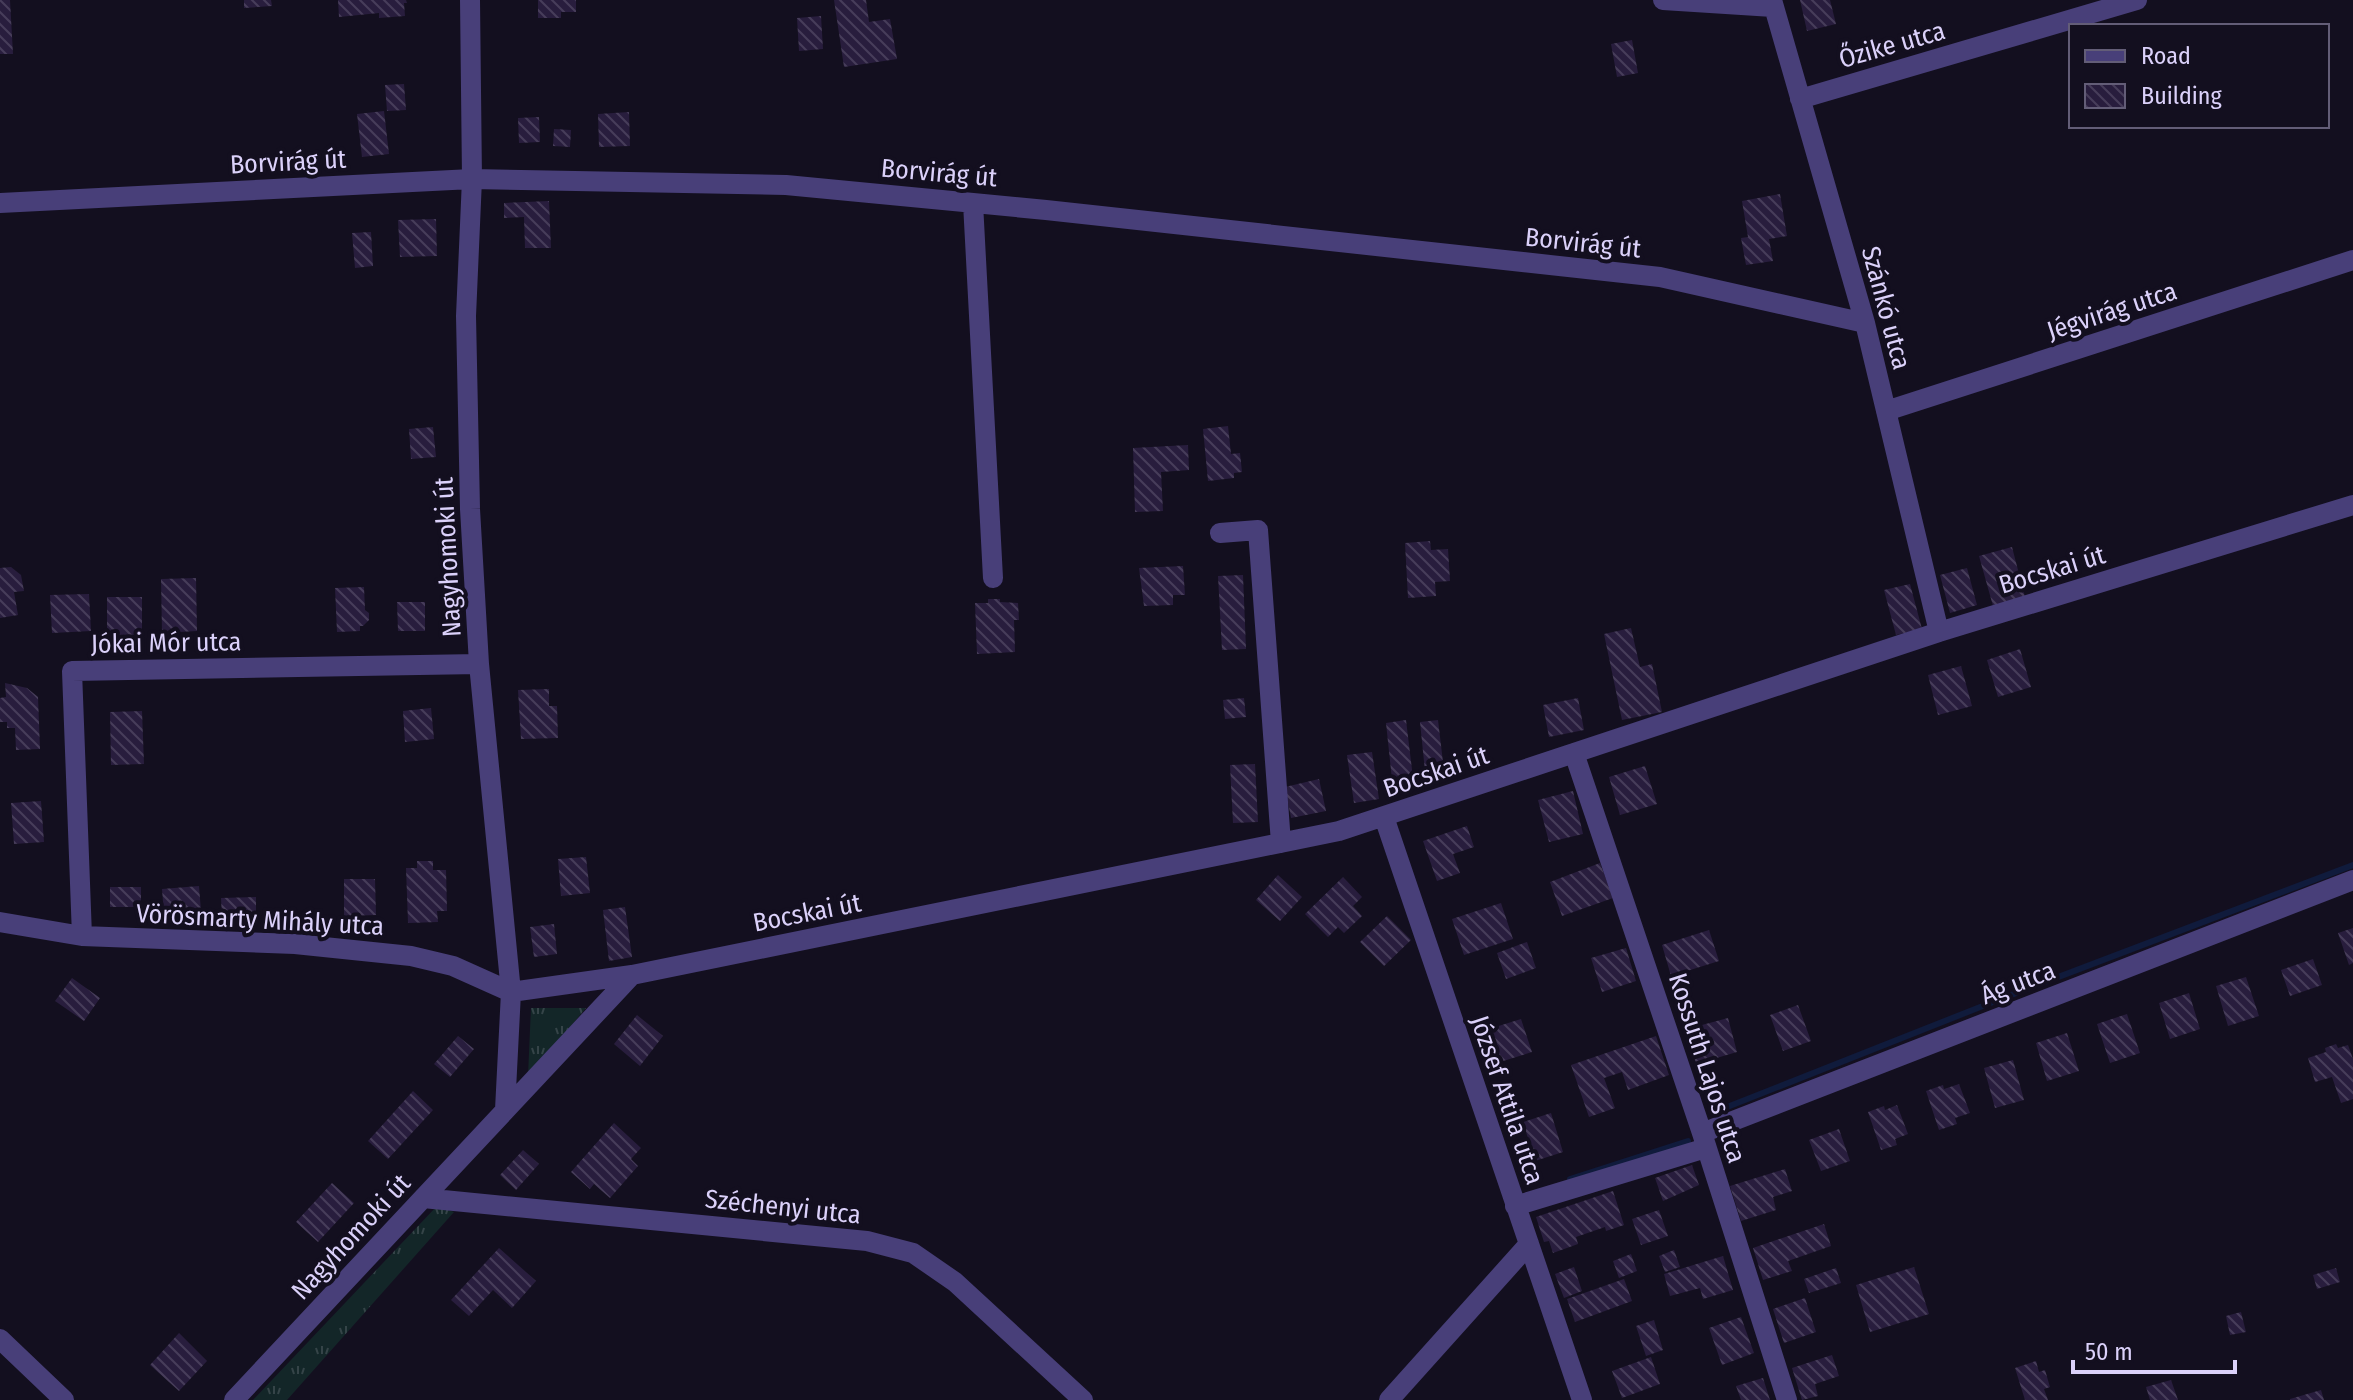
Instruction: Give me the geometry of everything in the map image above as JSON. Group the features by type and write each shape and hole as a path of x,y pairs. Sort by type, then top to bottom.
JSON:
{"street":[{"name":"Nagyhomoki út","path":"470,0 472,179 466,316 470,509 479,664 511,992 505,1110"},
{"path":"1663,0 1772,4"},
{"name":"Őzike utca","path":"1800,99 2137,0"},
{"name":"Szánkó utca","path":"1772,4 1865,323 1939,632"},
{"name":"Borvirág út","path":"0,203 472,179 786,185 1660,277 1865,323"},
{"path":"973,203 993,578"},
{"name":"Jégvirág utca","path":"1886,411 2353,260"},
{"name":"Bocskai út","path":"511,992 632,975 1339,831 1939,632 2353,505"},
{"path":"1220,533 1258,530 1281,843"},
{"name":"Jókai Mór utca","path":"82,936 72,671 479,664"},
{"name":"Kossuth Lajos utca","path":"1574,753 1787,1400"},
{"name":"József Attila utca","path":"1384,817 1582,1400"},
{"name":"Ág utca","path":"1515,1206 1704,1141 2353,880"},
{"name":"Vörösmarty Mihály utca","path":"0,922 82,936 373,950 453,966 511,992"},
{"name":"Nagyhomoki út","path":"234,1400 632,975"},
{"name":"Széchenyi utca","path":"423,1198 867,1241 913,1253 955,1282 1083,1400"},
{"path":"1389,1400 1529,1244"},
{"path":"0,1339 64,1400"}],"green space":[{"path":"531,1008 586,1008 528,1077"},
{"path":"437,1206 454,1212 287,1400 253,1400"}],"building":[{"path":"0,0 10,0 13,54 0,54"},
{"path":"244,0 271,0 272,6 244,8"},
{"path":"338,0 406,0 407,3 404,3 405,16 379,18 379,13 339,17"},
{"path":"538,0 576,0 576,12 561,12 561,18 538,18"},
{"path":"834,0 866,0 869,22 890,19 897,59 844,67"},
{"path":"1800,0 1830,0 1836,24 1807,31"},
{"path":"821,16 823,49 799,51 797,18"},
{"path":"1632,40 1638,73 1617,77 1611,44"},
{"path":"404,84 406,110 387,111 385,85"},
{"path":"384,111 389,154 362,157 357,114"},
{"path":"629,112 630,146 599,147 598,114"},
{"path":"539,117 540,142 519,143 518,118"},
{"path":"554,129 571,130 570,147 553,146"},
{"path":"1780,194 1787,236 1769,239 1773,261 1746,265 1741,238 1748,237 1742,201"},
{"path":"549,201 551,248 525,248 524,217 504,218 504,203"},
{"path":"436,219 437,256 400,257 398,220"},
{"path":"371,232 373,266 355,268 352,233"},
{"path":"1228,426 1231,454 1240,453 1242,472 1234,473 1234,478 1208,481 1203,429"},
{"path":"433,427 436,457 411,459 409,429"},
{"path":"1188,445 1189,470 1161,472 1163,511 1135,512 1133,448"},
{"path":"1430,541 1431,550 1448,549 1450,581 1435,582 1436,596 1408,598 1405,543"},
{"path":"2012,547 2025,597 1993,606 1979,556"},
{"path":"1183,566 1185,595 1173,595 1173,605 1144,606 1139,568"},
{"path":"11,567 21,575 24,591 14,592 18,615 0,618 0,568"},
{"path":"1967,568 1977,605 1950,613 1940,575"},
{"path":"1243,575 1246,649 1222,650 1218,576"},
{"path":"196,578 197,631 162,633 161,579"},
{"path":"1910,584 1922,629 1896,635 1884,590"},
{"path":"364,587 365,610 369,613 369,620 360,626 360,631 337,632 335,588"},
{"path":"89,594 91,631 52,633 50,595"},
{"path":"107,597 142,597 142,635 107,635"},
{"path":"988,599 1018,603 1019,620 1014,620 1015,652 977,654 975,603 988,603"},
{"path":"397,602 425,602 425,631 398,631"},
{"path":"1631,628 1640,667 1652,664 1662,712 1622,720 1604,634"},
{"path":"2020,649 2031,687 1998,697 1987,660"},
{"path":"1961,666 1972,706 1938,715 1928,675"},
{"path":"5,683 27,688 38,697 40,749 16,750 15,728 7,728 7,722 0,722 0,698 6,697"},
{"path":"549,689 549,706 557,706 558,738 521,739 518,690"},
{"path":"1244,698 1246,717 1225,719 1223,700"},
{"path":"1578,698 1584,730 1549,737 1543,705"},
{"path":"431,708 434,739 405,742 403,711"},
{"path":"142,711 144,764 111,765 110,712"},
{"path":"1406,720 1414,786 1393,789 1386,723"},
{"path":"1438,720 1445,779 1426,781 1420,722"},
{"path":"1372,752 1379,799 1354,803 1347,755"},
{"path":"1255,764 1258,822 1233,823 1230,765"},
{"path":"1645,766 1657,804 1620,815 1609,777"},
{"path":"1319,779 1326,811 1291,818 1285,787"},
{"path":"1573,791 1583,834 1549,842 1538,800"},
{"path":"41,801 44,842 14,844 11,803"},
{"path":"1467,826 1474,847 1453,854 1460,873 1437,881 1423,841"},
{"path":"586,857 590,893 561,896 558,859"},
{"path":"417,861 433,861 433,870 446,870 447,911 437,911 438,922 408,923 406,868 417,868"},
{"path":"1600,863 1613,898 1562,916 1550,882"},
{"path":"1278,875 1302,897 1280,921 1256,900"},
{"path":"1343,877 1362,897 1353,906 1362,916 1344,933 1338,927 1328,937 1305,914"},
{"path":"344,879 375,879 376,915 344,916"},
{"path":"199,886 201,911 164,915 162,889"},
{"path":"110,887 141,887 141,907 110,907"},
{"path":"256,897 256,917 222,918 221,898"},
{"path":"1501,903 1513,939 1464,955 1452,919"},
{"path":"625,907 632,957 609,961 603,910"},
{"path":"1387,916 1411,940 1384,966 1360,942"},
{"path":"554,924 557,954 534,957 530,927"},
{"path":"2353,928 2353,963 2349,965 2338,933"},
{"path":"1709,930 1719,961 1671,976 1662,945"},
{"path":"1527,942 1536,968 1506,979 1497,953"},
{"path":"1626,948 1636,981 1602,992 1591,958"},
{"path":"2313,959 2322,985 2290,996 2281,970"},
{"path":"2246,977 2259,1016 2228,1026 2216,986"},
{"path":"72,978 100,998 84,1021 55,1001"},
{"path":"2189,993 2200,1029 2170,1039 2159,1003"},
{"path":"1798,1005 1811,1041 1783,1051 1770,1015"},
{"path":"2127,1014 2140,1053 2110,1063 2097,1024"},
{"path":"637,1015 663,1036 640,1066 614,1044"},
{"path":"1728,1018 1737,1052 1696,1064 1687,1029"},
{"path":"1521,1019 1532,1052 1500,1062 1489,1029"},
{"path":"2067,1033 2079,1071 2047,1081 2036,1043"},
{"path":"458,1036 474,1049 450,1077 434,1064"},
{"path":"1656,1036 1669,1075 1628,1090 1622,1072 1604,1078 1615,1108 1589,1117 1571,1065"},
{"path":"2336,1044 2338,1048 2348,1045 2353,1059 2353,1099 2341,1103 2332,1077 2315,1082 2308,1058 2326,1052 2325,1048"},
{"path":"2013,1060 2024,1100 1995,1108 1984,1068"},
{"path":"1959,1084 1970,1113 1955,1118 1957,1124 1939,1130 1926,1091"},
{"path":"413,1091 433,1110 388,1159 368,1141"},
{"path":"1897,1105 1908,1134 1895,1139 1897,1145 1881,1150 1868,1112"},
{"path":"1551,1113 1563,1152 1535,1161 1523,1122"},
{"path":"614,1123 641,1148 631,1159 638,1166 610,1198 594,1184 590,1189 571,1172"},
{"path":"1839,1129 1850,1161 1821,1171 1809,1140"},
{"path":"523,1150 539,1164 516,1190 500,1175"},
{"path":"1692,1165 1699,1185 1663,1201 1655,1178"},
{"path":"1785,1169 1792,1191 1773,1197 1776,1210 1741,1221 1730,1186"},
{"path":"332,1183 354,1203 318,1242 296,1222"},
{"path":"1613,1191 1624,1225 1606,1231 1605,1227 1576,1237 1578,1244 1553,1253 1549,1241 1544,1242 1536,1217"},
{"path":"1659,1210 1668,1236 1641,1245 1632,1219"},
{"path":"1824,1224 1831,1246 1788,1261 1792,1271 1763,1280 1753,1248"},
{"path":"499,1248 536,1281 512,1308 493,1290 469,1316 451,1300"},
{"path":"1674,1250 1680,1267 1665,1272 1659,1256"},
{"path":"1631,1254 1637,1271 1619,1278 1613,1261"},
{"path":"1723,1256 1733,1290 1703,1299 1700,1288 1670,1296 1664,1274"},
{"path":"1574,1267 1582,1291 1564,1298 1555,1274"},
{"path":"1914,1267 1929,1314 1870,1332 1856,1285"},
{"path":"1836,1268 1841,1283 1809,1293 1804,1279"},
{"path":"2336,1268 2340,1282 2317,1289 2313,1275"},
{"path":"1624,1279 1632,1301 1575,1322 1567,1299"},
{"path":"1805,1298 1816,1332 1784,1343 1773,1309"},
{"path":"2241,1312 2246,1332 2230,1335 2226,1316"},
{"path":"1741,1317 1754,1353 1722,1365 1709,1328"},
{"path":"1654,1320 1663,1350 1646,1356 1636,1326"},
{"path":"179,1333 207,1361 179,1391 150,1365"},
{"path":"1832,1355 1839,1376 1815,1384 1818,1396 1802,1400 1792,1368"},
{"path":"1651,1357 1660,1384 1622,1398 1612,1371"},
{"path":"2036,1361 2039,1372 2045,1370 2050,1387 2044,1389 2048,1400 2025,1400 2015,1368"},
{"path":"1763,1378 1770,1400 1741,1400 1736,1386"},
{"path":"2171,1380 2178,1400 2150,1400 2146,1387"},
{"path":"2321,1390 2324,1400 2290,1400 2290,1399"}],"waterway":[{"path":"1717,1111 2353,865"},
{"path":"1570,1179 1688,1141"}]}
